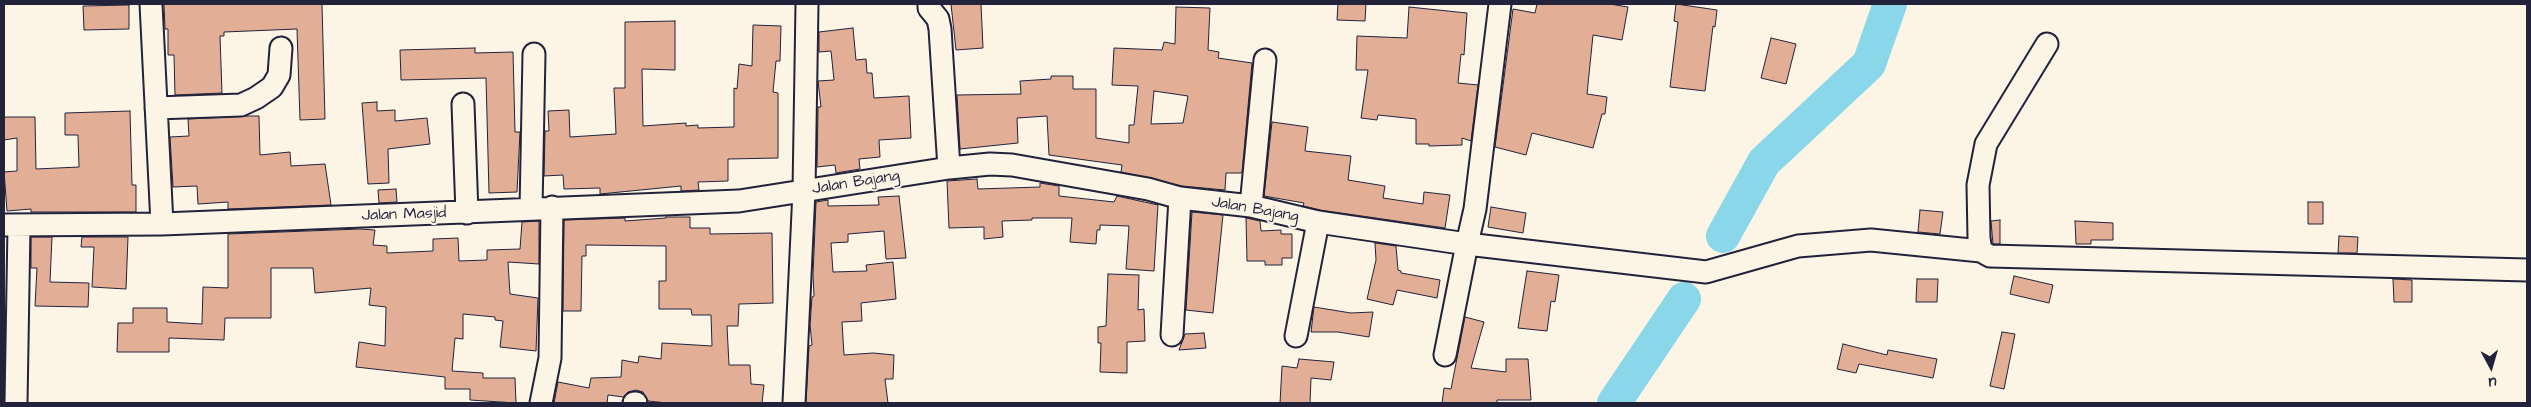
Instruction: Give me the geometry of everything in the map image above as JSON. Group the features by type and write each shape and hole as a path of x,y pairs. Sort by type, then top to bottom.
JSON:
{"street":[{"path":"151,4 162,224"},
{"path":"794,403 804,191 807,4"},
{"path":"928,4 938,19 940,29 949,168"},
{"path":"1445,355 1475,209 1500,4"},
{"path":"1981,251 1978,185 1986,144 2047,44"},
{"path":"156,108 241,105 256,98 272,87 279,75 281,48"},
{"path":"534,54 550,358 540,403"},
{"path":"1251,206 1265,60"},
{"path":"463,104 467,213"},
{"name":"Jalan Bajang","path":"804,191 949,168 990,164 1148,189 1180,198 1251,206 1318,222 1467,244 1706,272 1798,246 1871,240 1981,251 1990,256 2015,258 2527,270"},
{"name":"Jalan Masjid","path":"11,225 162,224 467,213 542,208 739,201 804,191"},
{"path":"1172,335 1180,198"},
{"path":"1296,336 1318,222"},
{"path":"11,225 16,403"}],"building":[{"path":"164,4 322,4 325,119 300,120 297,29 224,32 224,36 220,36 222,93 175,95 174,55 168,55 168,29 165,29"},
{"path":"951,4 981,4 983,48 956,50"},
{"path":"1338,4 1366,4 1365,21 1337,20"},
{"path":"1537,4 1610,4 1628,7 1622,40 1593,35 1587,94 1607,97 1605,114 1602,114 1593,148 1532,133 1526,155 1495,147 1513,9 1535,13"},
{"path":"1676,4 1717,10 1715,27 1713,26 1705,91 1670,87 1678,22 1674,21"},
{"path":"129,5 129,29 84,30 83,6"},
{"path":"1176,7 1210,8 1208,50 1219,52 1218,58 1252,63 1242,173 1226,173 1225,190 1182,186 1121,172 1122,165 1049,155 1047,116 1017,118 1018,143 960,149 957,95 1021,94 1020,81 1051,79 1051,76 1073,76 1073,89 1096,89 1096,138 1129,143 1129,125 1134,125 1138,86 1112,85 1114,48 1162,50 1164,42 1175,44","holes":["1154,91 1188,96 1183,123 1151,124"]},
{"path":"1409,7 1467,13 1464,55 1461,54 1458,83 1478,85 1471,141 1462,138 1462,145 1429,146 1429,144 1416,144 1416,119 1378,115 1377,120 1361,118 1368,70 1356,70 1357,36 1407,38"},
{"path":"675,21 675,70 642,69 643,126 686,123 686,126 698,125 698,128 734,127 734,88 737,89 739,64 752,66 753,25 781,26 780,61 776,61 773,92 778,93 778,158 728,159 728,181 698,182 699,190 681,191 681,186 600,194 600,188 564,189 563,175 544,176 545,131 549,131 548,111 569,110 570,137 616,134 614,88 625,88 625,22"},
{"path":"853,28 856,60 866,59 867,73 872,73 874,98 909,96 911,138 879,140 880,157 859,159 860,169 836,173 835,165 817,167 818,107 821,107 818,81 834,80 831,51 819,52 819,32"},
{"path":"1771,38 1796,44 1786,84 1761,78"},
{"path":"475,48 475,53 513,52 515,132 520,132 517,192 489,193 486,78 401,80 400,50"},
{"path":"377,102 377,111 395,110 395,121 427,118 430,144 388,149 389,183 368,184 362,103"},
{"path":"130,111 132,185 136,185 136,212 31,212 31,209 7,211 4,172 17,171 17,138 4,140 4,117 35,117 36,169 79,167 78,135 65,135 65,113"},
{"path":"259,116 260,155 290,152 291,166 325,164 331,205 228,209 228,202 198,204 197,186 173,187 170,137 189,136 188,119"},
{"path":"1272,122 1308,127 1305,151 1351,156 1348,180 1385,186 1383,198 1423,204 1424,192 1450,195 1445,228 1320,210 1303,206 1304,203 1264,196"},
{"path":"977,179 978,189 1040,187 1040,183 1059,186 1059,196 1114,202 1117,196 1158,205 1154,271 1126,269 1129,226 1100,225 1100,230 1097,230 1096,244 1070,242 1072,218 1032,218 1032,220 1002,221 1003,237 984,239 984,227 949,228 947,181"},
{"path":"396,189 397,202 379,203 378,190"},
{"path":"899,196 906,258 886,259 884,231 848,234 848,242 831,243 833,272 867,271 866,265 893,262 896,299 861,303 862,321 842,322 844,355 873,353 894,355 893,379 885,379 888,403 806,403 809,346 812,345 810,325 812,297 814,296 816,202 828,200 828,206 879,205 878,197"},
{"path":"2308,202 2323,202 2323,224 2308,224"},
{"path":"1491,207 1526,213 1523,233 1488,227"},
{"path":"1920,210 1943,212 1940,234 1918,232"},
{"path":"1192,212 1223,215 1213,313 1186,310"},
{"path":"690,217 690,228 710,228 710,234 772,233 773,303 739,304 738,326 727,326 729,365 750,365 751,384 764,385 762,403 667,403 648,401 643,392 636,390 628,392 623,397 608,395 607,403 554,403 558,382 589,388 591,378 621,377 622,360 638,363 639,356 661,359 662,343 712,346 711,315 692,315 691,309 659,309 659,281 666,281 666,246 586,245 586,256 582,256 581,311 563,311 564,220 625,218 625,221"},
{"path":"1246,218 1260,221 1261,231 1281,230 1281,234 1292,234 1292,258 1282,258 1282,265 1265,265 1265,261 1247,261"},
{"path":"2000,220 2000,244 1993,244 1991,221"},
{"path":"539,221 539,264 508,262 510,294 538,298 536,351 500,347 503,321 495,320 495,317 463,314 463,339 455,338 452,371 483,373 483,378 515,378 516,403 470,400 470,389 445,389 445,377 356,367 359,342 385,346 386,307 369,305 371,288 315,293 313,268 271,268 271,318 225,318 224,340 169,338 169,352 117,352 118,323 133,323 133,308 167,308 167,322 202,324 203,287 228,288 228,234 375,230 373,245 387,246 387,253 433,251 433,239 458,238 459,261 487,260 487,250 520,249 522,222"},
{"path":"2075,221 2113,223 2113,240 2091,240 2091,244 2076,244"},
{"path":"2339,236 2358,237 2357,253 2338,253"},
{"path":"31,237 52,237 50,282 89,283 88,307 35,306 37,268 31,268"},
{"path":"82,237 128,237 126,289 92,287 94,247 81,247"},
{"path":"1375,243 1396,246 1398,270 1401,273 1440,280 1437,298 1397,290 1393,305 1367,299 1376,260"},
{"path":"1527,271 1559,275 1555,302 1551,301 1547,331 1518,328"},
{"path":"1108,274 1139,275 1138,310 1144,309 1145,341 1127,342 1127,373 1100,372 1101,343 1098,343 1098,327 1106,326"},
{"path":"2014,276 2053,285 2049,303 2010,294"},
{"path":"1917,279 1938,279 1937,302 1916,302"},
{"path":"2393,279 2412,280 2412,302 2394,302"},
{"path":"1314,307 1351,313 1373,312 1369,337 1338,332 1311,332"},
{"path":"1465,317 1484,322 1471,368 1506,372 1506,359 1528,359 1531,400 1497,400 1497,403 1442,403 1444,388 1451,389"},
{"path":"2002,332 2015,334 2004,389 1990,386"},
{"path":"1204,333 1206,348 1179,350 1185,334"},
{"path":"1843,344 1887,355 1888,350 1937,359 1933,378 1859,364 1856,373 1837,369"},
{"path":"1299,359 1334,362 1331,380 1311,378 1310,403 1280,403 1282,366 1297,368"}],"waterway":[{"path":"1723,236 1764,162 1869,64 1890,4"},
{"path":"1614,403 1684,299"}]}
